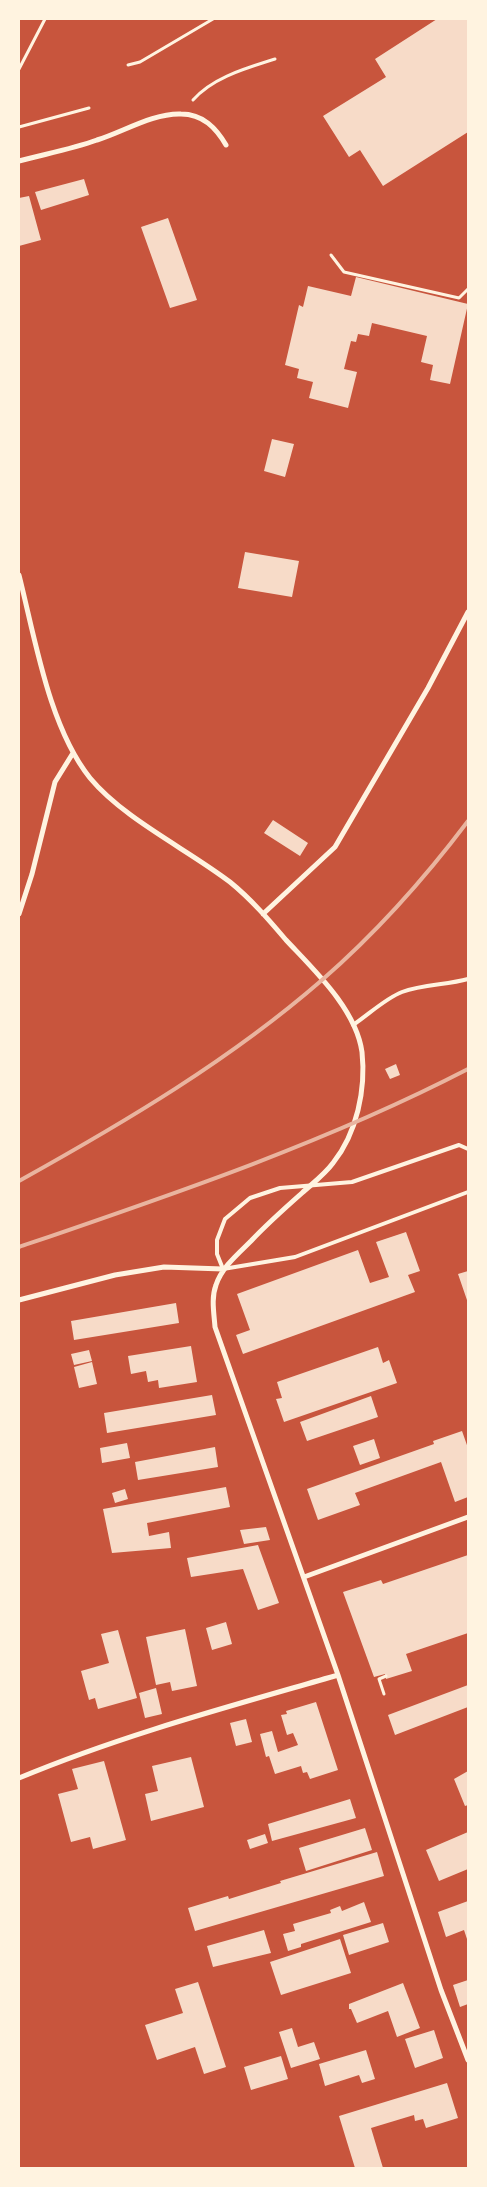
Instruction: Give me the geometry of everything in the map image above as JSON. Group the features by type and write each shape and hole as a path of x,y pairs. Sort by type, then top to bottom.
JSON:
{"street":[{"path":"19,161 97,140 162,116 181,114 195,116 209,123 226,145"},
{"path":"19,575 56,713 72,753 91,779 122,808 232,884 263,914 334,992 357,1032 362,1051 362,1078 355,1123 346,1144 332,1165 270,1222 224,1269 215,1286 213,1306 215,1327 338,1675 441,1990 468,2060"},
{"path":"263,914 334,847 428,688 468,612"},
{"path":"19,914 32,874 55,782 72,753"},
{"path":"19,1300 115,1275 164,1267 224,1269"},
{"path":"304,1577 468,1517"},
{"path":"19,1778 69,1757 135,1735 338,1675"}],"lane":[{"path":"353,1025 401,993 420,987 468,979"},
{"path":"468,1149 459,1145 352,1182 280,1188 250,1198 224,1219 217,1240 217,1254 224,1269 295,1257 468,1192"}],"path":[{"path":"19,70 45,19"},
{"path":"128,65 140,62 213,19"},
{"path":"181,114 198,94 218,81 275,59"},
{"path":"19,127 89,108"},
{"path":"331,255 344,272 459,298 468,289"},
{"path":"384,1694 378,1679 386,1676"}],"building":[{"path":"437,19 468,19 468,132 383,186 360,150 349,157 323,116 386,77 375,59"},
{"path":"84,179 89,195 41,210 35,192"},
{"path":"29,196 41,240 19,246 19,198"},
{"path":"168,218 197,300 170,308 141,227"},
{"path":"356,277 468,304 450,384 430,380 433,365 421,362 427,336 372,323 369,336 358,334 356,342 351,341 344,369 357,372 348,408 309,398 313,382 297,378 299,369 285,365 299,305 303,307 308,286 351,296"},
{"path":"272,439 294,444 285,477 264,471"},
{"path":"245,552 299,561 292,597 238,588"},
{"path":"273,820 308,843 300,856 264,833"},
{"path":"396,1064 400,1075 390,1079 385,1069"},
{"path":"406,1232 420,1271 408,1275 415,1292 243,1354 236,1335 250,1330 237,1294 358,1250 370,1283 389,1277 376,1242"},
{"path":"468,1271 468,1303 458,1274"},
{"path":"176,1303 179,1323 74,1340 71,1321"},
{"path":"191,1346 197,1382 159,1388 158,1380 148,1382 146,1371 131,1374 128,1356"},
{"path":"378,1347 383,1363 389,1360 397,1383 284,1422 276,1399 282,1398 277,1382"},
{"path":"89,1350 92,1361 74,1365 71,1354"},
{"path":"92,1362 97,1384 79,1388 74,1367"},
{"path":"212,1395 216,1415 107,1433 104,1413"},
{"path":"371,1396 378,1417 307,1441 300,1422"},
{"path":"462,1431 468,1448 468,1497 455,1502 441,1462 355,1493 360,1505 318,1520 307,1489 434,1444 433,1441"},
{"path":"374,1439 380,1458 360,1465 353,1446"},
{"path":"127,1443 130,1458 102,1463 100,1448"},
{"path":"215,1447 218,1467 138,1480 135,1462"},
{"path":"226,1487 230,1507 147,1523 149,1536 169,1532 171,1548 112,1553 103,1509"},
{"path":"125,1489 128,1499 115,1503 112,1493"},
{"path":"266,1527 270,1540 244,1544 240,1530"},
{"path":"258,1545 279,1603 258,1610 243,1569 191,1577 187,1558"},
{"path":"468,1555 468,1633 406,1654 412,1671 386,1679 385,1674 374,1677 343,1592 381,1580 383,1584"},
{"path":"226,1622 232,1644 212,1650 206,1628"},
{"path":"185,1629 197,1686 172,1691 170,1682 156,1685 146,1637"},
{"path":"118,1630 137,1698 98,1709 95,1698 89,1700 81,1671 109,1663 101,1634"},
{"path":"468,1685 468,1707 395,1735 388,1715"},
{"path":"156,1688 162,1714 145,1718 139,1693"},
{"path":"316,1702 338,1770 310,1779 307,1772 303,1773 301,1766 275,1774 269,1756 266,1757 260,1734 272,1731 278,1752 298,1745 293,1733 287,1735 281,1715 287,1714 286,1711"},
{"path":"246,1719 252,1742 236,1746 230,1723"},
{"path":"191,1757 204,1807 151,1821 145,1794 158,1791 152,1766"},
{"path":"104,1761 126,1840 93,1849 90,1837 71,1842 58,1794 78,1789 72,1769"},
{"path":"468,1771 468,1805 465,1806 454,1779"},
{"path":"350,1799 356,1818 272,1841 268,1824"},
{"path":"365,1828 372,1850 306,1871 299,1848"},
{"path":"468,1832 468,1869 439,1881 426,1850"},
{"path":"265,1834 268,1843 250,1849 247,1840"},
{"path":"377,1852 384,1876 195,1931 188,1908 228,1896 229,1899 281,1883 280,1881"},
{"path":"468,1901 468,1942 464,1930 446,1937 438,1912"},
{"path":"364,1902 371,1922 301,1944 301,1947 288,1951 283,1934 295,1931 293,1924 331,1913 330,1910 340,1906 342,1911"},
{"path":"383,1923 389,1942 349,1955 343,1935"},
{"path":"264,1930 271,1953 213,1967 207,1946"},
{"path":"340,1939 351,1973 281,1995 270,1962"},
{"path":"468,1980 468,2004 460,2007 453,1985"},
{"path":"198,1982 226,2067 204,2074 195,2047 157,2060 145,2025 183,2013 175,1989"},
{"path":"403,1983 420,2028 397,2037 388,2011 357,2023 351,2009 349,2009 349,2004"},
{"path":"292,2028 298,2047 314,2042 320,2059 291,2068 279,2032"},
{"path":"434,2030 443,2058 415,2068 405,2039"},
{"path":"366,2050 375,2079 362,2083 359,2075 325,2086 319,2064"},
{"path":"281,2056 288,2079 251,2090 244,2067"},
{"path":"447,2083 458,2118 426,2128 423,2119 415,2121 414,2115 371,2128 383,2168 355,2168 339,2116"}],"railway":[{"path":"19,1181 137,1113 176,1088 251,1037 287,1009 342,962 381,924 435,863 468,821"},
{"path":"19,1247 133,1208 303,1144 359,1121 468,1069"}]}
